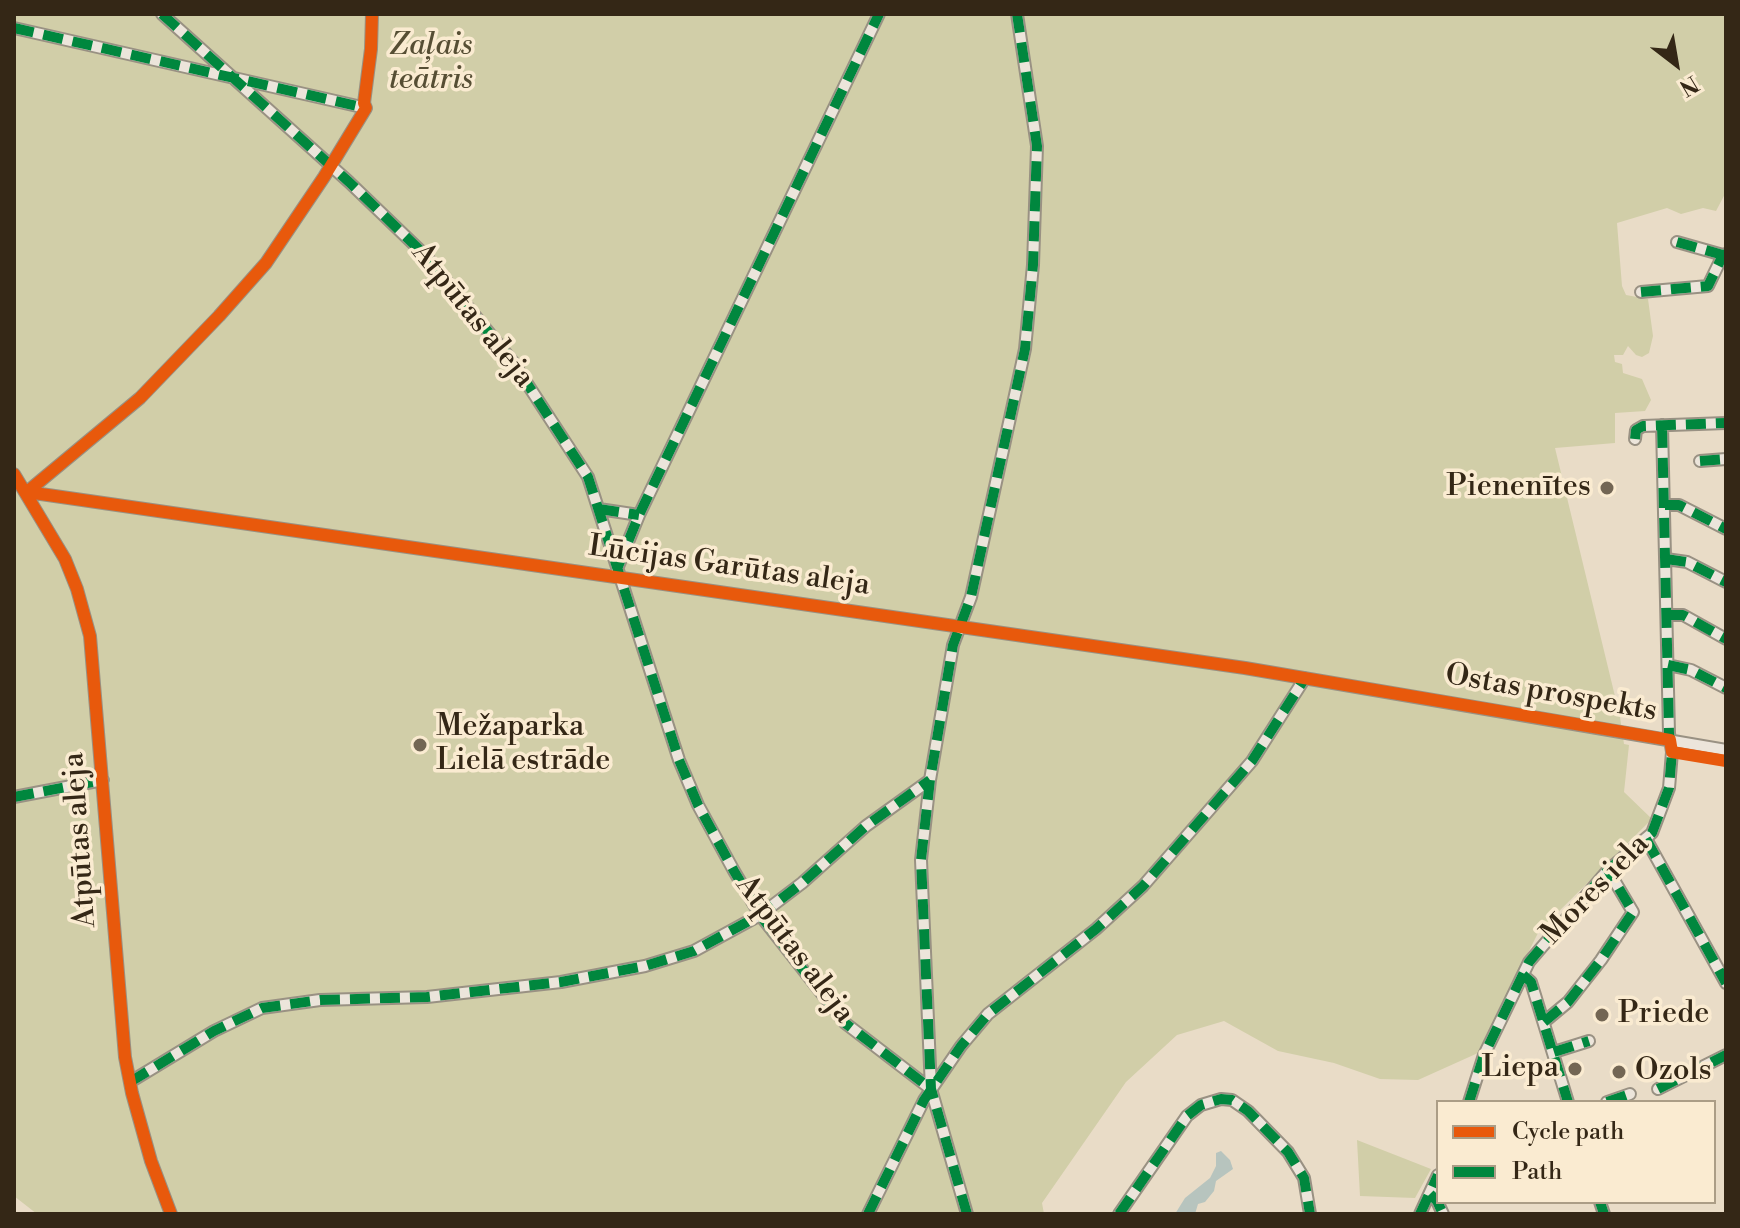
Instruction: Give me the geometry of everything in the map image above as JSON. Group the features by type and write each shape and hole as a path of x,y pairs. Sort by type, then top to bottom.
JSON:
{"street":[{"name":"Atpūtas aleja","path":"162,14 426,256 513,362 588,477 679,760 698,805 760,915 845,1023 931,1089"},
{"path":"366,108 372,14"},
{"path":"618,573 639,515 879,14"},
{"path":"967,1214 931,1089 921,860 930,780 953,645 971,597 1025,349 1033,265 1037,146 1017,14"},
{"path":"14,28 366,108"},
{"path":"196,69 199,49"},
{"path":"27,492 140,398 260,271 326,163 366,108"},
{"path":"1641,292 1708,286 1724,254 1677,242"},
{"path":"1635,439 1639,428 1726,423"},
{"name":"Mores iela","path":"1470,1100 1484,1055 1536,953 1608,870 1646,839 1658,822 1669,788 1672,758 1662,425"},
{"path":"1700,461 1726,459"},
{"name":"Atpūtas aleja","path":"14,474 65,559 90,636 119,1007 130,1082 151,1161 171,1214"},
{"name":"Lūcijas Garūtas aleja","path":"27,492 618,573 1422,698"},
{"path":"1665,505 1679,505 1726,529"},
{"path":"599,509 639,515"},
{"path":"1666,559 1687,562 1726,582"},
{"path":"1667,615 1683,615 1726,639"},
{"path":"1668,665 1691,670 1726,688"},
{"path":"868,1214 931,1089 988,1014 1096,929 1143,886 1252,761 1305,678"},
{"name":"Ostas prospekts","path":"1422,698 1726,750"},
{"path":"14,797 103,780"},
{"path":"130,1082 214,1031 262,1008 320,1000 472,993 607,975 694,951 760,915 802,883 866,826 930,780"},
{"path":"1646,839 1726,983"},
{"path":"1544,1022 1568,1002 1633,912 1608,870"},
{"path":"1523,975 1531,982 1567,1100"},
{"path":"1554,1052 1589,1041"},
{"path":"1658,1089 1726,1055"},
{"path":"1613,1100 1630,1094"},
{"path":"1119,1214 1187,1116 1201,1105 1221,1099 1232,1100 1248,1111 1288,1152 1304,1178 1310,1214"},
{"path":"1420,1214 1436,1180"},
{"path":"1430,1194 1436,1200"}],"green space":[{"name":"Zaļais teātris","path":"14,14 1726,14 1726,192 1716,211 1703,208 1681,214 1667,208 1617,223 1622,286 1626,295 1648,299 1653,336 1649,353 1642,357 1636,355 1628,346 1623,355 1614,355 1615,362 1622,364 1623,373 1642,379 1651,400 1645,411 1615,413 1615,443 1555,448 1624,744 1629,745 1624,792 1652,819 1539,931 1478,1053 1418,1080 1380,1079 1334,1063 1278,1051 1224,1021 1177,1035 1126,1082 1042,1203 1044,1214 37,1214 14,1196"},
{"path":"1357,1140 1431,1169 1415,1198 1360,1196"}],"shaded area":[{"path":"1221,1151 1230,1160 1233,1169 1216,1181 1214,1191 1205,1202 1198,1204 1195,1214 1175,1214 1185,1198 1210,1178 1216,1166 1216,1153"}],"marked path":[{"path":"162,14 349,182 426,256 513,362 588,477 679,760 698,805 734,871 760,915 845,1023 931,1089"},
{"path":"617,569 639,515 879,14"},
{"path":"967,1214 931,1089 921,860 930,780 953,645 971,597 1025,349 1033,265 1037,146 1017,14"},
{"path":"14,28 366,108"},
{"path":"1677,242 1723,255"},
{"path":"1641,292 1708,286 1726,254"},
{"path":"1635,439 1636,430 1643,426 1726,423"},
{"path":"1470,1100 1484,1055 1529,962 1608,870 1652,833 1669,788 1672,752 1669,733 1662,425"},
{"path":"1700,461 1726,459"},
{"path":"1665,505 1679,505 1726,529"},
{"path":"599,509 639,515"},
{"path":"1666,559 1687,562 1726,582"},
{"path":"1667,615 1683,615 1726,639"},
{"path":"1668,665 1691,670 1726,688"},
{"path":"868,1214 924,1100 961,1046 988,1014 1096,929 1143,886 1252,761 1305,678"},
{"path":"14,797 103,780"},
{"path":"130,1082 214,1031 262,1008 320,1000 427,997 561,982 645,966 694,951 760,915 802,883 866,826 930,780"},
{"path":"1646,839 1726,983"},
{"path":"1544,1022 1568,1002 1633,912 1608,870"},
{"path":"1523,975 1531,982 1567,1100"},
{"path":"1554,1052 1589,1041"},
{"path":"1658,1089 1726,1055"},
{"path":"1613,1100 1630,1094"},
{"path":"1119,1214 1187,1116 1201,1105 1221,1099 1232,1100 1248,1111 1288,1152 1304,1178 1310,1214"},
{"path":"1420,1214 1436,1179"},
{"path":"1430,1194 1436,1200"},
{"path":"1438,1204 1443,1214"},
{"path":"1601,1204 1604,1214"}],"cycle path":[{"path":"27,492 140,398 266,263 366,108 372,14"},
{"path":"14,474 65,559 90,636 125,1057 151,1161 171,1214"},
{"path":"27,492 1245,668 1670,740 1672,752 1726,761"}],"place":[{"name":"Pienenītes","path":"1607,488"},
{"name":"Mežaparka Lielā estrāde","path":"420,745"},
{"name":"Priede","path":"1602,1015"},
{"name":"Liepa","path":"1575,1069"},
{"name":"Ozols","path":"1619,1072"}]}
